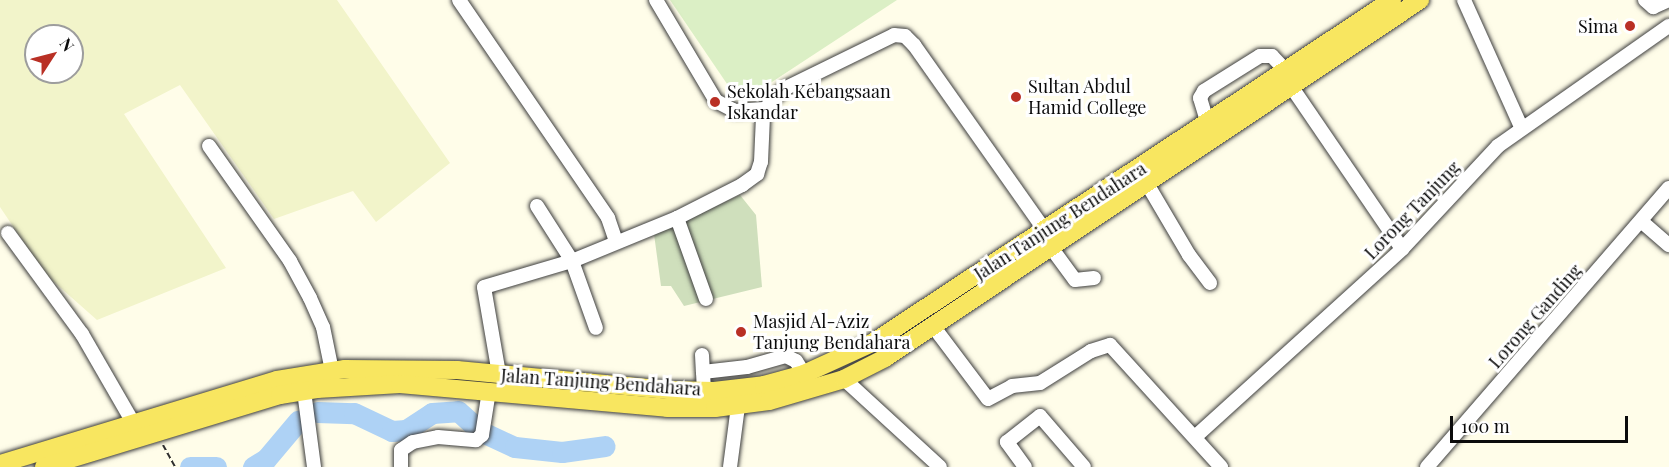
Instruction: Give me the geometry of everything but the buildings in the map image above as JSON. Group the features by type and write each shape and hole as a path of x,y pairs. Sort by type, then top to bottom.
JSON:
{"main road":[{"name":"Jalan Tanjung Bendahara","path":"0,464 278,380 332,371 400,368 704,391 764,385 804,374 874,342 1047,238 1146,182 1392,0"},
{"name":"Jalan Tanjung Bendahara","path":"44,467 157,435 280,395 304,391 400,384 667,408 738,406 769,401 844,379 933,326 1097,198 1207,121 1288,78 1420,0"}],"street":[{"path":"459,0 608,218 616,241"},
{"path":"656,0 716,101 735,111 767,109"},
{"path":"1464,0 1521,127"},
{"path":"1645,0 1653,7 1669,0"},
{"name":"Lorong Tanjung","path":"1195,437 1402,249 1489,154 1521,127 1669,26"},
{"path":"499,374 484,287 572,261 728,194 757,174 767,109 786,88 894,35 905,36 1075,280 1094,278"},
{"path":"1207,121 1200,98 1204,91 1260,56 1272,56 1402,249"},
{"path":"209,146 284,253 310,298 322,327 332,371"},
{"path":"1146,182 1189,255 1210,283"},
{"name":"Lorong Ganding","path":"1426,467 1669,188"},
{"path":"537,206 572,261 596,328"},
{"path":"676,218 706,299"},
{"path":"1641,221 1669,245"},
{"path":"8,233 82,334 134,424"},
{"path":"933,326 988,399 1012,386 1040,383 1091,351 1110,345 1221,467"},
{"path":"702,355 704,391"},
{"path":"703,372 747,368 786,356 796,361 804,374"},
{"path":"844,379 940,467"},
{"path":"304,391 311,465"},
{"path":"401,467 401,450 413,442 438,437 476,440 483,433 489,391"},
{"path":"730,467 738,406"},
{"path":"1025,467 1007,442 1040,416 1084,467"}],"path":[{"path":"157,435 175,467"}],"green space":[{"path":"0,0 337,0 450,163 376,222 353,191 274,219 180,85 124,114 226,268 97,320 45,274 0,207"},
{"path":"670,0 897,0 740,103"},
{"path":"740,195 756,215 762,287 684,306 671,286 661,286 654,234"}],"waterway":[{"path":"317,412 354,413 392,431 406,430 432,413 458,411 480,431 515,447 562,452 605,446"},
{"path":"253,467 266,459 298,421"},
{"path":"190,467 216,467"}],"place":[{"name":"Sima","path":"1630,26"},
{"name":"Sultan Abdul Hamid College","path":"1016,97"},
{"name":"Sekolah Kebangsaan Iskandar","path":"715,102"},
{"name":"Masjid Al-Aziz Tanjung Bendahara","path":"741,332"}]}
